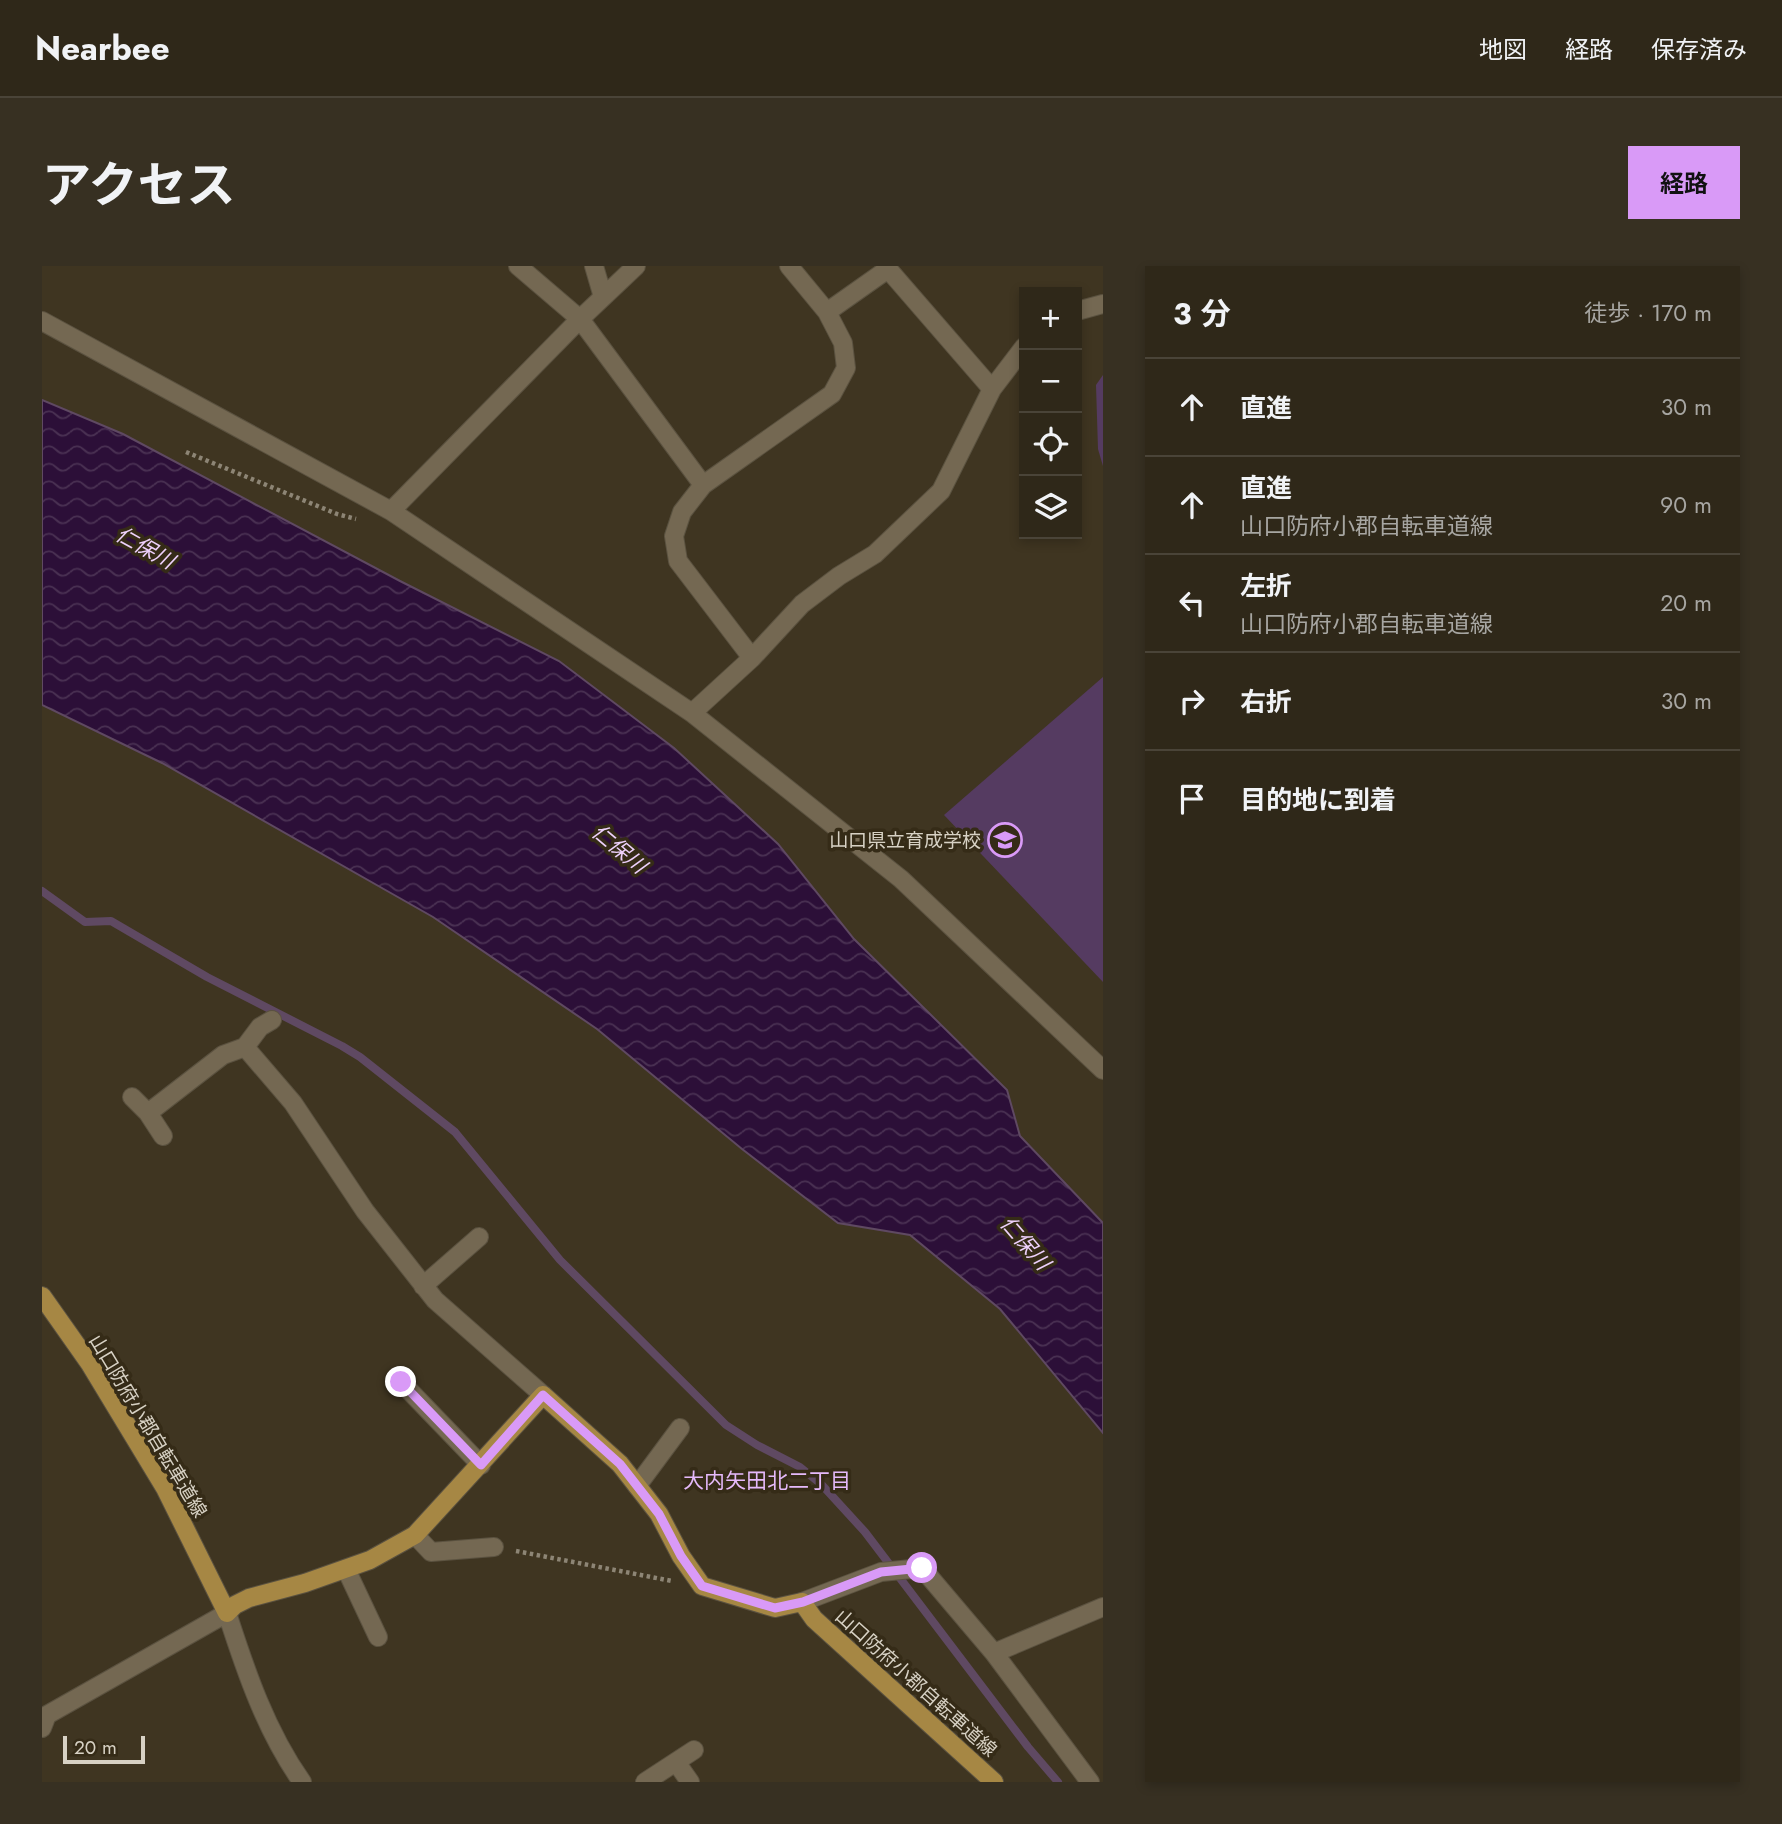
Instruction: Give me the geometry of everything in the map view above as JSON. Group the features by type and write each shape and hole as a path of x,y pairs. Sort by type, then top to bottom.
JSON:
{"main road":[{"name":"山口防府小郡自転車道線","path":"42,1296 90,1364 165,1488 227,1614"},
{"path":"227,1614 235,1605 249,1598 305,1583 370,1560 415,1535 543,1395 620,1464 659,1514 681,1556 702,1586 775,1608 803,1602"},
{"name":"山口防府小郡自転車道線","path":"803,1602 814,1619 994,1782"}],"street":[{"path":"517,266 580,319 703,485"},
{"path":"594,266 603,297"},
{"path":"391,511 580,319 636,266"},
{"path":"752,658 678,561 674,536 682,512 703,485 832,394 846,368 843,343 827,312 789,266"},
{"path":"827,312 888,269 992,388"},
{"path":"1082,310 1103,304"},
{"path":"42,321 391,511 692,713 901,879 1103,1070"},
{"path":"692,713 752,658 802,604 874,554 941,491 992,388 1022,350"},
{"path":"148,1113 223,1055 245,1047 260,1027 272,1020"},
{"path":"245,1047 293,1103 365,1211 423,1286 435,1300 543,1395"},
{"path":"132,1097 148,1113 163,1136"},
{"path":"423,1286 479,1237"},
{"path":"401,1382 481,1465"},
{"path":"637,1486 680,1428"},
{"path":"415,1535 431,1552 494,1547"},
{"path":"803,1602 881,1572 922,1568 994,1653 1090,1782"},
{"path":"346,1569 378,1637"},
{"path":"994,1653 1103,1607"},
{"path":"42,1728 47,1715 227,1614 251,1686 284,1757 302,1782"},
{"path":"645,1782 694,1750"},
{"path":"676,1762 690,1782"}],"path":[{"path":"186,452 337,514 360,520 391,511"},
{"path":"494,1547 702,1586"}],"green space":[{"path":"1103,375 1103,466 1098,449 1096,385"},
{"path":"1103,677 1103,982 944,815"}],"water":[{"name":"仁保川","path":"42,400 123,434 400,581 559,661 674,748 778,844 854,939 1007,1090 1020,1136 1103,1223 1103,1433 1000,1309 910,1235 838,1223 742,1149 597,1029 433,917 162,763 42,705"}],"waterway":[{"path":"42,891 85,922 111,921 207,977 342,1046 360,1057 455,1132 560,1260 726,1425 800,1467 822,1485 865,1532 1028,1747 1058,1782"}],"place":[{"name":"山口県立育成学校","path":"1005,840"}],"district":[{"name":"大内矢田北二丁目","path":"767,1481"}],"route":[{"path":"401,1382 481,1465 543,1395 620,1464 659,1514 681,1556 702,1586 775,1608 803,1602 881,1572 922,1568"}]}
